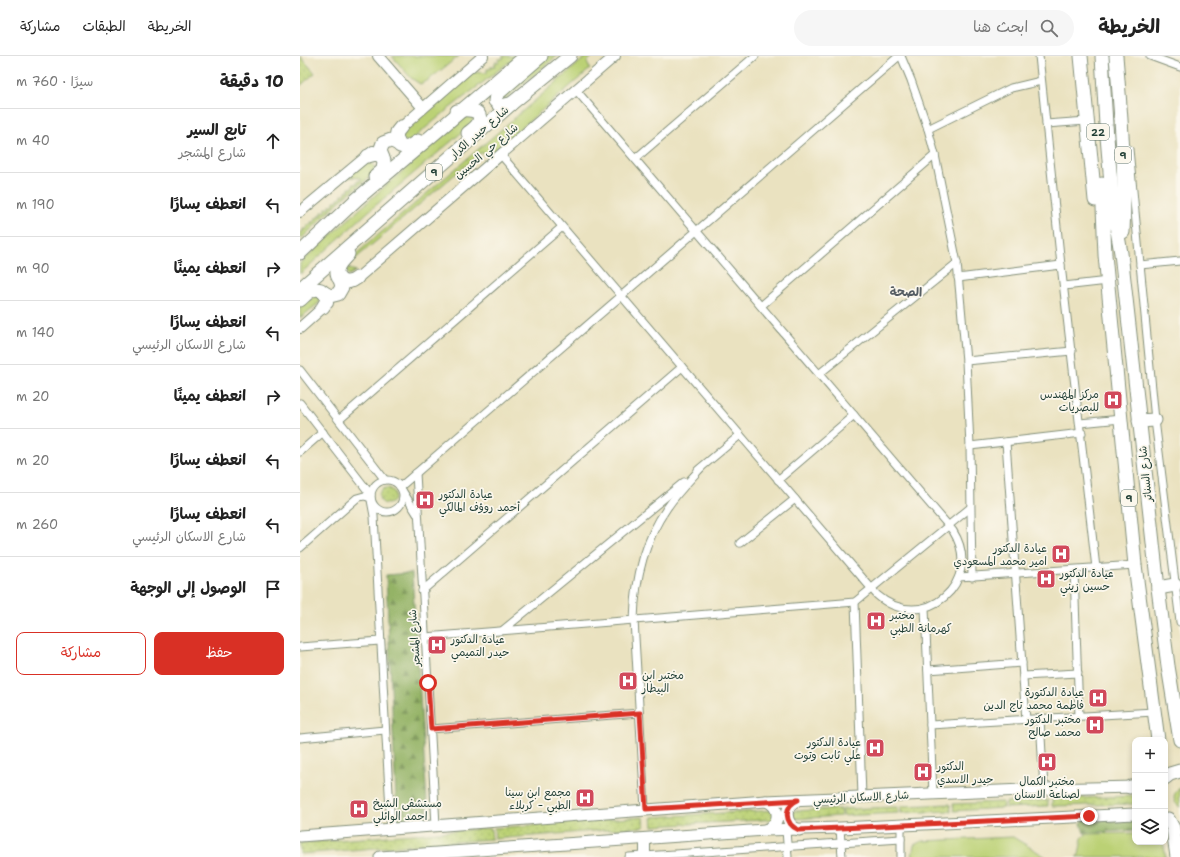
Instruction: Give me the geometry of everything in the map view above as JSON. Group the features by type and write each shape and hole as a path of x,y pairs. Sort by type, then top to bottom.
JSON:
{"highway":[{"path":"300,253 357,200 526,56"},
{"path":"511,104 507,106 500,106 495,101 496,95 541,56"},
{"name":"شارع حيدر الكرار","path":"300,289 511,104 570,56"},
{"name":"9","path":"1081,56 1096,208 1106,255"},
{"name":"22","path":"1094,56 1109,208"},
{"name":"22","path":"1102,56 1109,208"},
{"name":"9","path":"1116,56 1122,123 1124,198 1121,253"},
{"path":"357,200 365,187 383,170 385,164 380,151 383,143 391,140 404,148 409,147 446,117 461,110 469,109 476,112 479,117 479,122 439,160 413,190"},
{"path":"398,144 396,135 401,127"},
{"path":"368,156 376,154 383,158"},
{"name":"شارع السناتر","path":"1109,208 1121,253 1164,639 1179,734"},
{"name":"شارع السناتر","path":"1109,208 1106,255 1108,281 1135,565 1158,737"},
{"path":"300,300 312,290 318,289 330,296 338,294 342,287 337,272 339,266 361,236"},
{"path":"340,280 349,283 357,278"},
{"path":"323,292 327,299 323,307"},
{"path":"1139,421 1155,420"},
{"path":"1158,588 1175,585"},
{"path":"1146,640 1150,647 1156,648 1162,645 1164,639"},
{"path":"1149,669 1151,662 1157,659 1164,660 1168,666"},
{"path":"1168,776 1180,771"},
{"path":"1170,821 1177,857"}],"main road":[{"path":"378,56 423,108"},
{"path":"300,212 368,156 483,56"},
{"name":"شارع حي الحسين","path":"300,328 615,56"},
{"name":"شارع الاسكان الرئيسي","path":"300,836 766,801 1044,789 1132,787"},
{"path":"798,800 789,807 787,815 789,823 799,830"},
{"path":"765,830 773,826 776,822 777,813 773,805 766,801"},
{"path":"380,857 484,853 645,838 765,830 799,830 1132,814"},
{"path":"645,838 646,857"}],"street":[{"path":"635,160 755,56"},
{"path":"400,488 900,56 914,87 928,129 935,155 957,263 966,361 970,446 972,576"},
{"path":"1039,56 1061,265 1082,433 1096,568"},
{"path":"1150,56 1180,68"},
{"path":"928,129 1012,88 1041,81"},
{"path":"501,155 778,480 882,599 898,607 910,609 925,608 937,603 945,597 952,590 959,578 962,563 961,548 949,526 576,90"},
{"path":"1046,124 1087,120"},
{"path":"1122,123 1128,144 1155,420 1180,622"},
{"path":"761,306 935,155"},
{"path":"339,420 562,226"},
{"path":"1140,265 1180,260"},
{"path":"819,374 957,263"},
{"path":"958,278 1061,265"},
{"path":"1064,286 1108,281"},
{"path":"966,361 1072,351"},
{"path":"422,591 682,367"},
{"path":"300,370 385,480"},
{"path":"300,403 371,497 376,508 385,512 395,510 401,502 402,493 400,488"},
{"path":"778,480 854,415"},
{"path":"1080,423 1121,419"},
{"path":"300,452 323,432"},
{"path":"970,446 1082,433"},
{"path":"503,630 740,435"},
{"path":"1006,442 1026,720"},
{"path":"646,809 634,599 642,559 652,535 667,508 700,468"},
{"name":"شارع المشجر","path":"416,473 436,825"},
{"path":"391,828 374,511 371,497 374,486 385,480 393,482 400,488 410,501 418,516"},
{"path":"300,548 357,498 364,496 371,497"},
{"path":"740,543 795,499"},
{"path":"425,637 855,602 970,508"},
{"path":"959,578 1135,565"},
{"path":"1074,570 1079,716"},
{"path":"855,602 862,796"},
{"path":"925,608 933,794"},
{"path":"300,647 380,641"},
{"path":"928,670 1022,663"},
{"path":"1023,676 1078,673"},
{"path":"930,725 1154,712"},
{"path":"431,729 640,713"},
{"path":"1040,718 1044,789"},
{"path":"300,738 385,730"},
{"path":"901,825 901,857"},
{"path":"840,828 842,857"},
{"path":"786,830 788,857"},
{"path":"629,857 901,838"}],"green space":[{"path":"300,56 315,73 300,86"},
{"path":"392,56 459,56 427,81 420,84 411,78"},
{"path":"503,56 517,56 410,141 405,142 400,134 471,72 487,73 487,69 491,69 491,66 495,66 495,62 499,62 499,59 503,59"},
{"path":"544,56 557,56 502,101 498,96"},
{"path":"587,56 593,56 587,62 590,69 491,154 480,153 348,265 349,269 356,271 349,275 342,266"},
{"path":"466,116 471,116 473,118 473,123 369,211 300,274 300,263"},
{"path":"370,162 375,167 372,175 340,201 300,240 300,232 303,232 303,229 307,229 307,225 311,225 311,222 315,222 315,218 322,215 322,212 326,212 326,208 330,208 330,205 334,205 334,201 338,201 338,198 341,198 342,194 345,195 346,191 349,191 349,188 353,188 353,184 357,184 357,181 361,181 361,178 348,177 364,164"},
{"path":"317,295 320,298 319,303 300,318 300,304"},
{"path":"384,488 390,488 395,493 393,502 390,504 384,504 379,499 379,493"},
{"path":"412,573 428,818 397,821 386,575"},
{"path":"1180,788 1180,807 1174,800 1174,795"},
{"path":"1132,796 1132,804 1052,806 1052,799"},
{"path":"1048,800 1048,806 1006,808 1006,802"},
{"path":"1003,802 1003,808 954,811 953,804"},
{"path":"950,804 951,811 901,813 901,806"},
{"path":"898,807 898,813 843,816 843,809"},
{"path":"840,809 841,816 793,819 793,811"},
{"path":"779,810 779,819 653,826 652,817"},
{"path":"643,817 644,827 495,839 494,828"},
{"path":"1126,818 1132,821 1132,830 1084,833 1081,823 1084,820 1088,820 1089,823 1093,819 1098,822 1100,820 1110,819 1111,822 1116,820 1119,820 1119,822 1123,820 1126,821"},
{"path":"491,828 492,839 300,854 300,843"},
{"path":"1132,833 1132,845 1164,845 1166,857 1076,857 1079,855 1082,838 1086,834"},
{"path":"1013,837 1046,857 912,857 914,845 922,841"}],"place":[{"name":"مركز المهندس للبصريات","path":"1113,400"},
{"name":"عيادة الدكتور أحمد روؤف المالكي","path":"425,500"},
{"name":"عيادة الدكتور امير محمد المسعودي","path":"1061,554"},
{"name":"عيادة الدكتور حسين زيني","path":"1046,579"},
{"name":"مختبر كهرمانة الطبي","path":"876,621"},
{"name":"عيادة الدكتور حيدر التميمي","path":"437,645"},
{"name":"مختبر ابن البيطار","path":"628,681"},
{"name":"عيادة الدكتورة فاطمة محمد تاج الدين","path":"1098,698"},
{"name":"مختبر الدكتور محمد صالح","path":"1095,725"},
{"name":"عيادة الدكتور علي ثابت وتوت","path":"875,748"},
{"name":"مختبر الكمال لصناعة الاسنان","path":"1047,762"},
{"name":"الدكتور حيدر الاسدي","path":"923,772"},
{"name":"مجمع ابن سينا الطبي - كربلاء","path":"585,798"},
{"name":"مستشفى الشيخ احمد الوائلي","path":"359,809"}],"district":[{"name":"الصحة","path":"906,292"}],"route":[{"path":"428,683 431,729 640,713 646,809 798,800 789,807 787,811 787,819 792,826 799,830 1089,816"}]}
